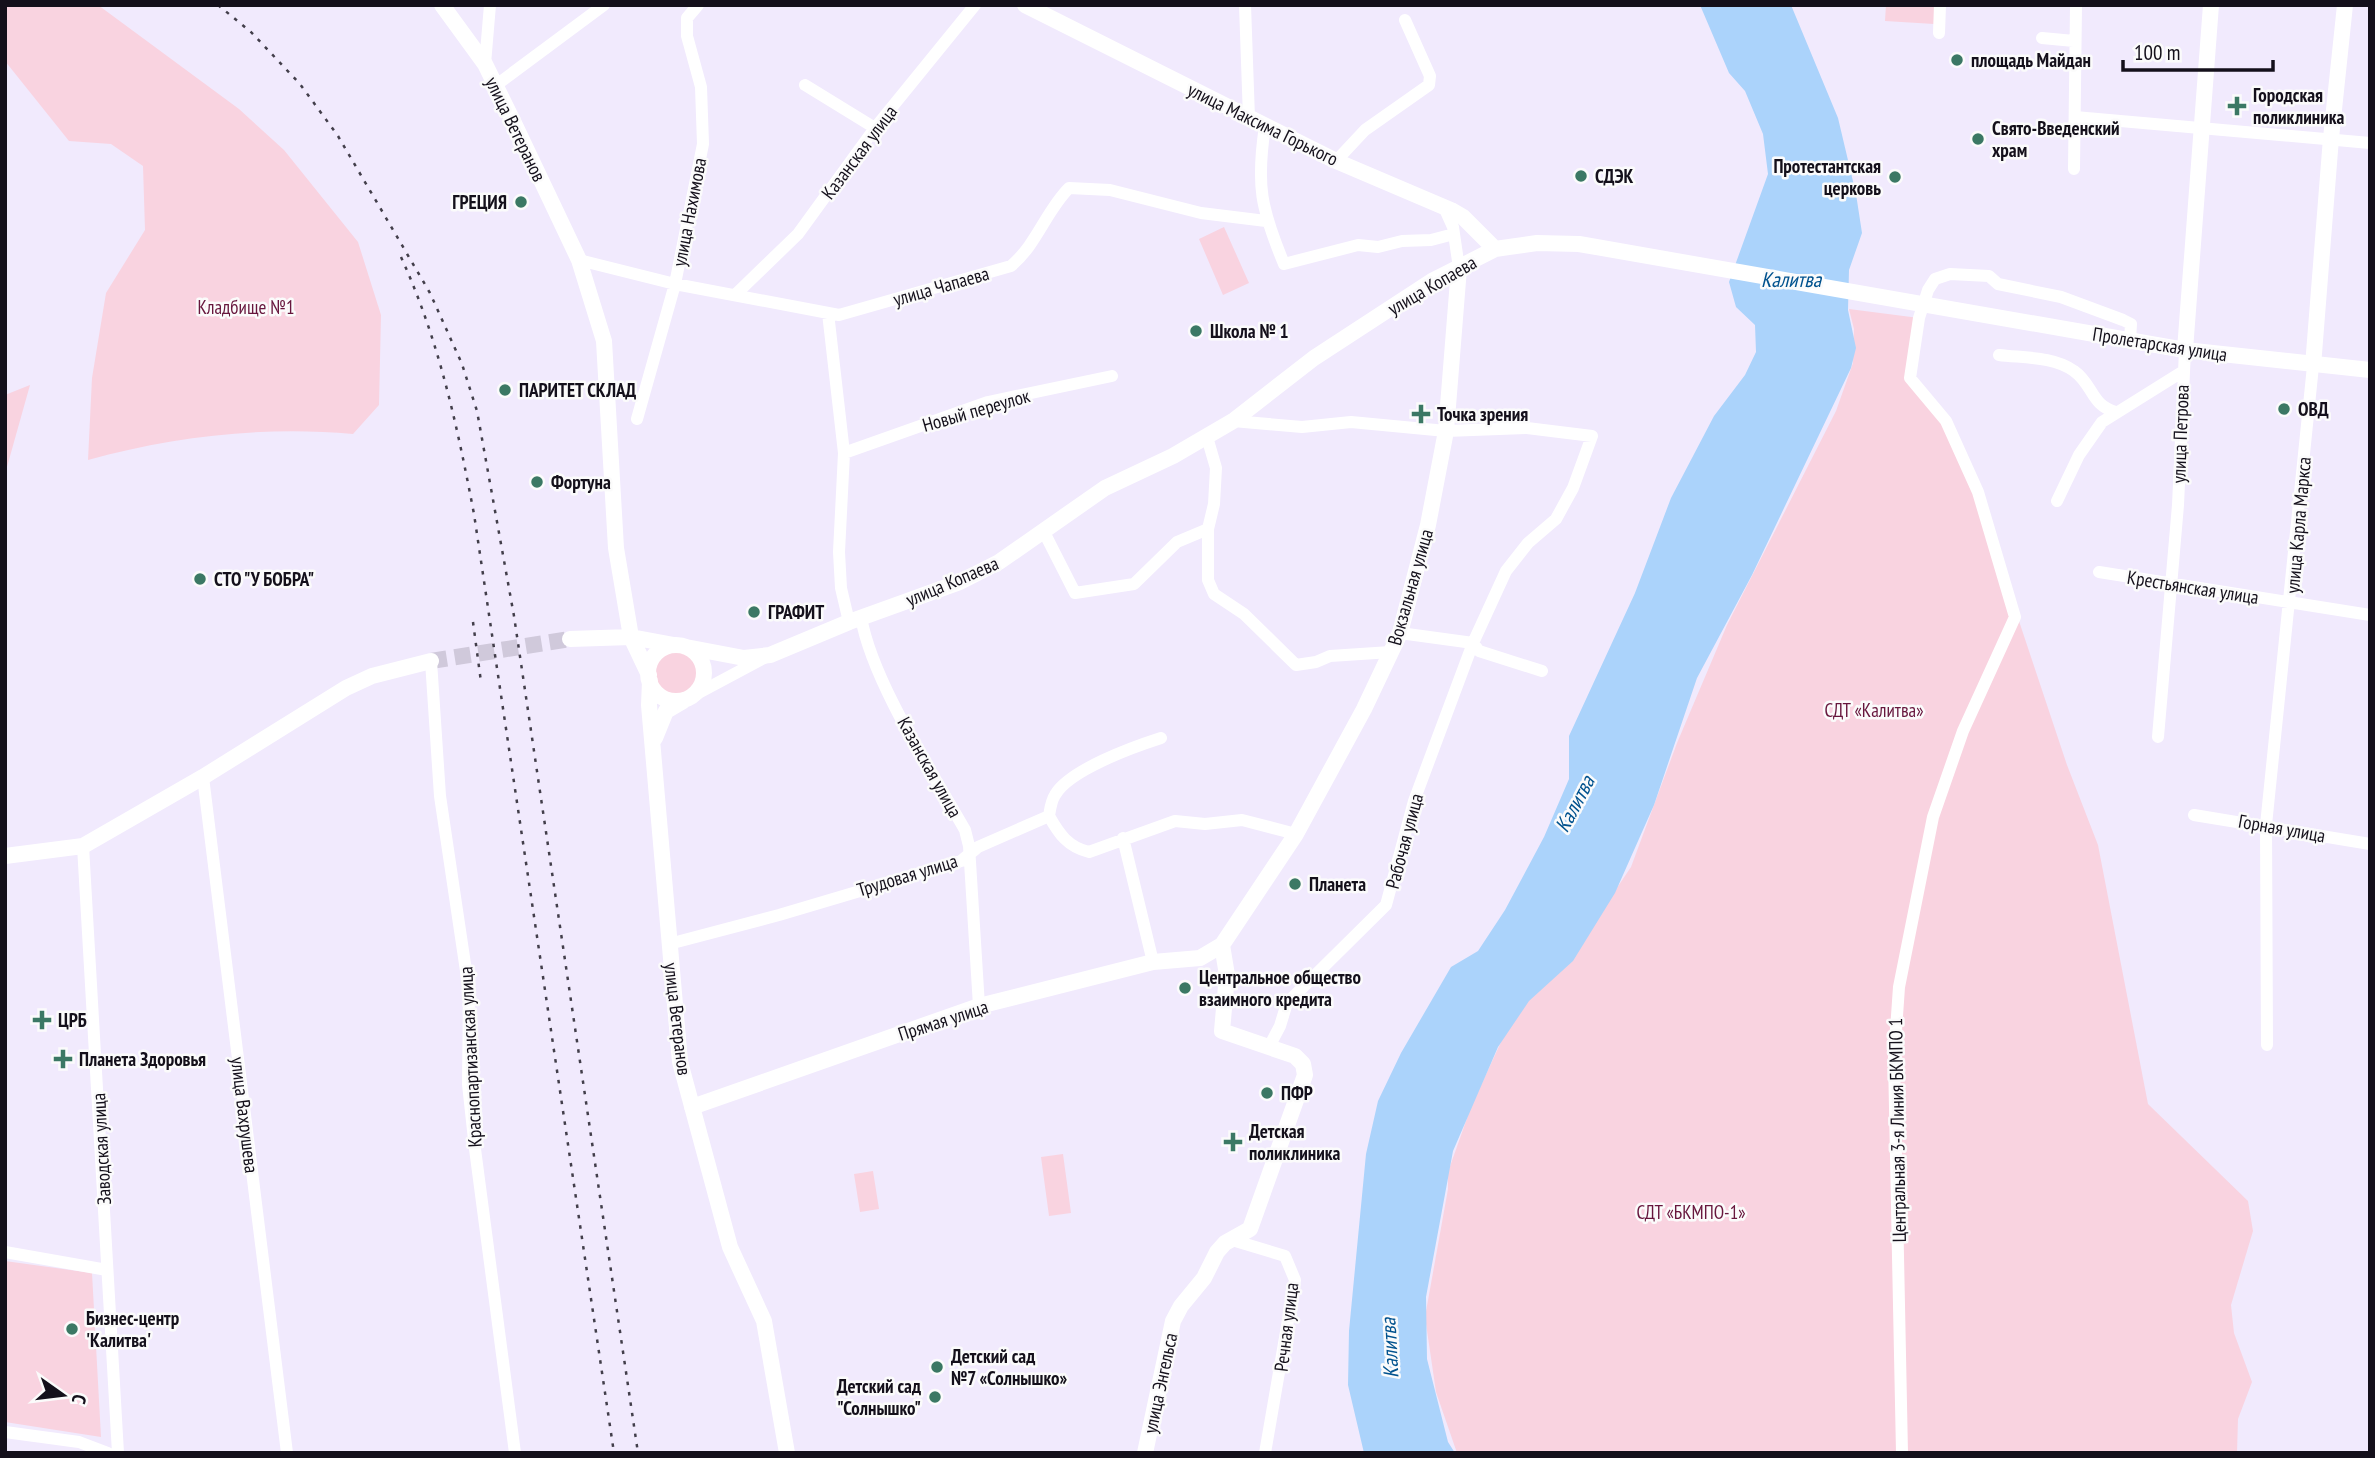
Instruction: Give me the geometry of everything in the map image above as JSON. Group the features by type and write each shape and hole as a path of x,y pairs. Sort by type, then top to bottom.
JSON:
{"main road":[{"name":"улица Ветеранов","path":"442,5 485,65 579,260 604,341 616,548 631,637 649,678 668,944 680,1062 730,1247 764,1321 787,1453"},
{"name":"улица Петрова","path":"2185,350 2211,5"},
{"name":"улица Карла Маркса","path":"2313,366 2331,138 2346,5"},
{"name":"улица Максима Горького","path":"1035,7 1336,161 1463,216 1495,249"},
{"name":"Пролетарская улица","path":"1495,249 1537,243 1579,244 2185,350 2313,366 2370,370"},
{"name":"улица Копаева","path":"570,639 631,637 744,658 770,655 855,620 960,582 999,562 1105,488 1207,437 1233,421 1314,358 1432,281 1495,249"},
{"name":"Вокзальная улица","path":"1200,958 1222,946 1296,834 1364,709 1400,633 1428,525 1446,431 1459,268"},
{"path":"653,747 666,710 687,699 698,691 704,675 699,658 681,646 656,654 649,678 662,697 687,699"},
{"path":"5,856 83,846 203,778 346,688 372,676 430,661"},
{"name":"улица Энгельса","path":"1145,1453 1173,1321 1181,1306 1205,1278 1217,1252 1250,1229 1305,1075 1303,1064 1295,1056 1270,1045 1222,1031 1227,975 1222,946"},
{"name":"Прямая улица","path":"692,1107 979,1006 1153,962 1200,958"}],"street":[{"path":"485,65 490,5"},
{"path":"495,86 604,5"},
{"name":"улица Нахимова","path":"637,419 675,284 703,144 701,87 687,36 687,18 698,5"},
{"name":"Казанская улица","path":"736,294 798,234 875,128 975,5"},
{"path":"1245,5 1249,118"},
{"path":"1939,33 1940,5"},
{"path":"2074,169 2076,5"},
{"path":"1336,161 1365,130 1429,85 1430,76 1405,20"},
{"path":"2042,38 2074,41"},
{"path":"805,85 875,128"},
{"path":"2075,117 2370,143"},
{"path":"1265,126 1258,172 1266,220 1284,264 1358,245 1378,247 1454,234"},
{"name":"улица Чапаева","path":"579,260 675,284 839,315 1011,266 1027,252 1058,198 1069,188 1110,190 1201,213 1266,220"},
{"path":"1444,207 1454,234 1459,268"},
{"name":"Центральная 3-я Линия БКМПО 1","path":"1902,1453 1894,1059 1899,987 1933,817 1966,725 2015,617 1979,492 1947,421 1910,378 1919,318 1928,290 1935,279 1950,274 1989,276 1998,284 2062,297 2123,320 2131,324 2130,341"},
{"name":"Казанская улица","path":"828,313 844,453 839,552 841,588 891,696 965,830 969,846 967,856 979,1006"},
{"name":"улица Петрова","path":"2158,737 2178,505 2185,350"},
{"path":"1998,355 2049,360 2074,370 2085,382 2098,405 2116,412"},
{"name":"улица Карла Маркса","path":"2267,1045 2266,825 2291,602 2313,366"},
{"path":"2057,500 2093,434 2116,412 2182,372"},
{"name":"Новый переулок","path":"844,453 988,402 1112,376"},
{"path":"1233,421 1301,427 1350,422 1446,431"},
{"name":"Рабочая улица","path":"1270,1045 1280,1026 1287,1003 1386,905 1414,801 1473,643 1506,571 1528,543 1556,519 1573,488 1592,436 1527,428 1446,431"},
{"path":"1207,437 1216,468 1209,529 1208,580 1214,594 1244,614 1296,665 1316,662 1330,656 1391,652"},
{"path":"1044,532 1075,593 1085,594 1134,584 1177,542 1209,529"},
{"name":"Крестьянская улица","path":"2099,572 2370,615"},
{"path":"1400,633 1473,643 1479,651 1542,671"},
{"path":"687,699 770,655"},
{"name":"Краснопартизанская улица","path":"430,661 440,796 469,991 468,1084 515,1453"},
{"path":"1161,738 1119,751 1062,786 1054,796 1049,816 1059,834 1075,849 1089,852 1175,821 1205,824 1242,820 1296,834"},
{"name":"улица Вахрушева","path":"203,778 287,1453"},
{"name":"Горная улица","path":"2194,815 2370,844"},
{"name":"Трудовая улица","path":"668,944 779,915 961,861 978,847 1049,816"},
{"path":"1123,838 1153,962"},
{"name":"Заводская улица","path":"83,846 118,1453"},
{"name":"Речная улица","path":"1232,1240 1284,1256 1295,1280 1265,1453"},
{"path":"5,1252 107,1270"},
{"path":"5,1432 79,1442 108,1453"}],"green space":[{"name":"Кладбище №1","path":"5,5 98,5 239,109 284,150 358,242 381,315 379,405 353,434 287,431 220,435 153,445 88,460 92,378 106,293 145,230 143,166 111,144 69,141 5,61"},
{"path":"1886,5 1935,5 1934,24 1885,21"},
{"path":"1224,227 1249,283 1223,295 1199,239"},
{"name":"СДТ «БКМПО-1»","path":"1849,309 1919,318 1910,378 1944,417 1995,549 2067,765 2098,845 2148,1104 2248,1201 2253,1231 2231,1305 2234,1333 2252,1382 2238,1419 2237,1453 1457,1453 1436,1392 1425,1317 1448,1189 1448,1172 1471,1107 1507,1029 1546,975 1598,916 1631,867 1677,743 1727,625 1836,411 1853,363 1854,329"},
{"path":"30,385 5,474 5,395"},
{"path":"676,652 691,659 698,674 691,689 676,696 661,689 654,674 661,659"},
{"path":"1063,1154 1071,1213 1049,1216 1041,1157"},
{"path":"873,1171 879,1209 860,1212 854,1174"},
{"path":"5,1261 92,1273 101,1437 5,1422"}],"water":[{"name":"Калитва","path":"1700,5 1791,5 1838,118 1856,194 1862,233 1849,270 1848,310 1856,348 1851,368 1752,575 1697,678 1654,805 1615,893 1573,961 1529,1001 1498,1047 1453,1151 1426,1297 1427,1359 1448,1442 1455,1453 1364,1453 1348,1385 1349,1331 1366,1154 1378,1101 1401,1053 1451,967 1478,951 1505,910 1544,837 1569,779 1569,736 1635,593 1671,498 1714,416 1745,375 1756,352 1755,325 1736,307 1729,282 1768,174 1763,134 1745,91 1729,73"}],"tunnel":[{"path":"431,661 570,639"}],"railway":[{"path":"218,5 251,32 300,84 338,136 430,293 462,364 477,411 514,616 638,1453"},
{"path":"401,257 436,351 474,514 614,1453"},
{"path":"473,622 481,682"}],"place":[{"name":"площадь Майдан","path":"1957,60"},
{"name":"Городская поликлиника","path":"2237,106"},
{"name":"Свято-Введенский храм","path":"1978,139"},
{"name":"СДЭК","path":"1581,176"},
{"name":"Протестантская церковь","path":"1895,177"},
{"name":"ГРЕЦИЯ","path":"521,202"},
{"name":"Школа № 1","path":"1196,331"},
{"name":"ПАРИТЕТ СКЛАД","path":"505,390"},
{"name":"ОВД","path":"2284,409"},
{"name":"Точка зрения","path":"1421,414"},
{"name":"Фортуна","path":"537,482"},
{"name":"СТО \"У БОБРА\"","path":"200,579"},
{"name":"ГРАФИТ","path":"754,612"},
{"name":"Планета","path":"1295,884"},
{"name":"Центральное общество взаимного кредита","path":"1185,988"},
{"name":"ЦРБ","path":"42,1020"},
{"name":"Планета Здоровья","path":"63,1059"},
{"name":"ПФР","path":"1267,1093"},
{"name":"Детская поликлиника","path":"1233,1142"},
{"name":"Бизнес-центр 'Калитва'","path":"72,1329"},
{"name":"Детский сад №7 «Солнышко»","path":"937,1367"},
{"name":"Детский сад \"Солнышко\"","path":"935,1397"}],"park label":[{"name":"СДТ «Калитва»","path":"1874,710"}]}
